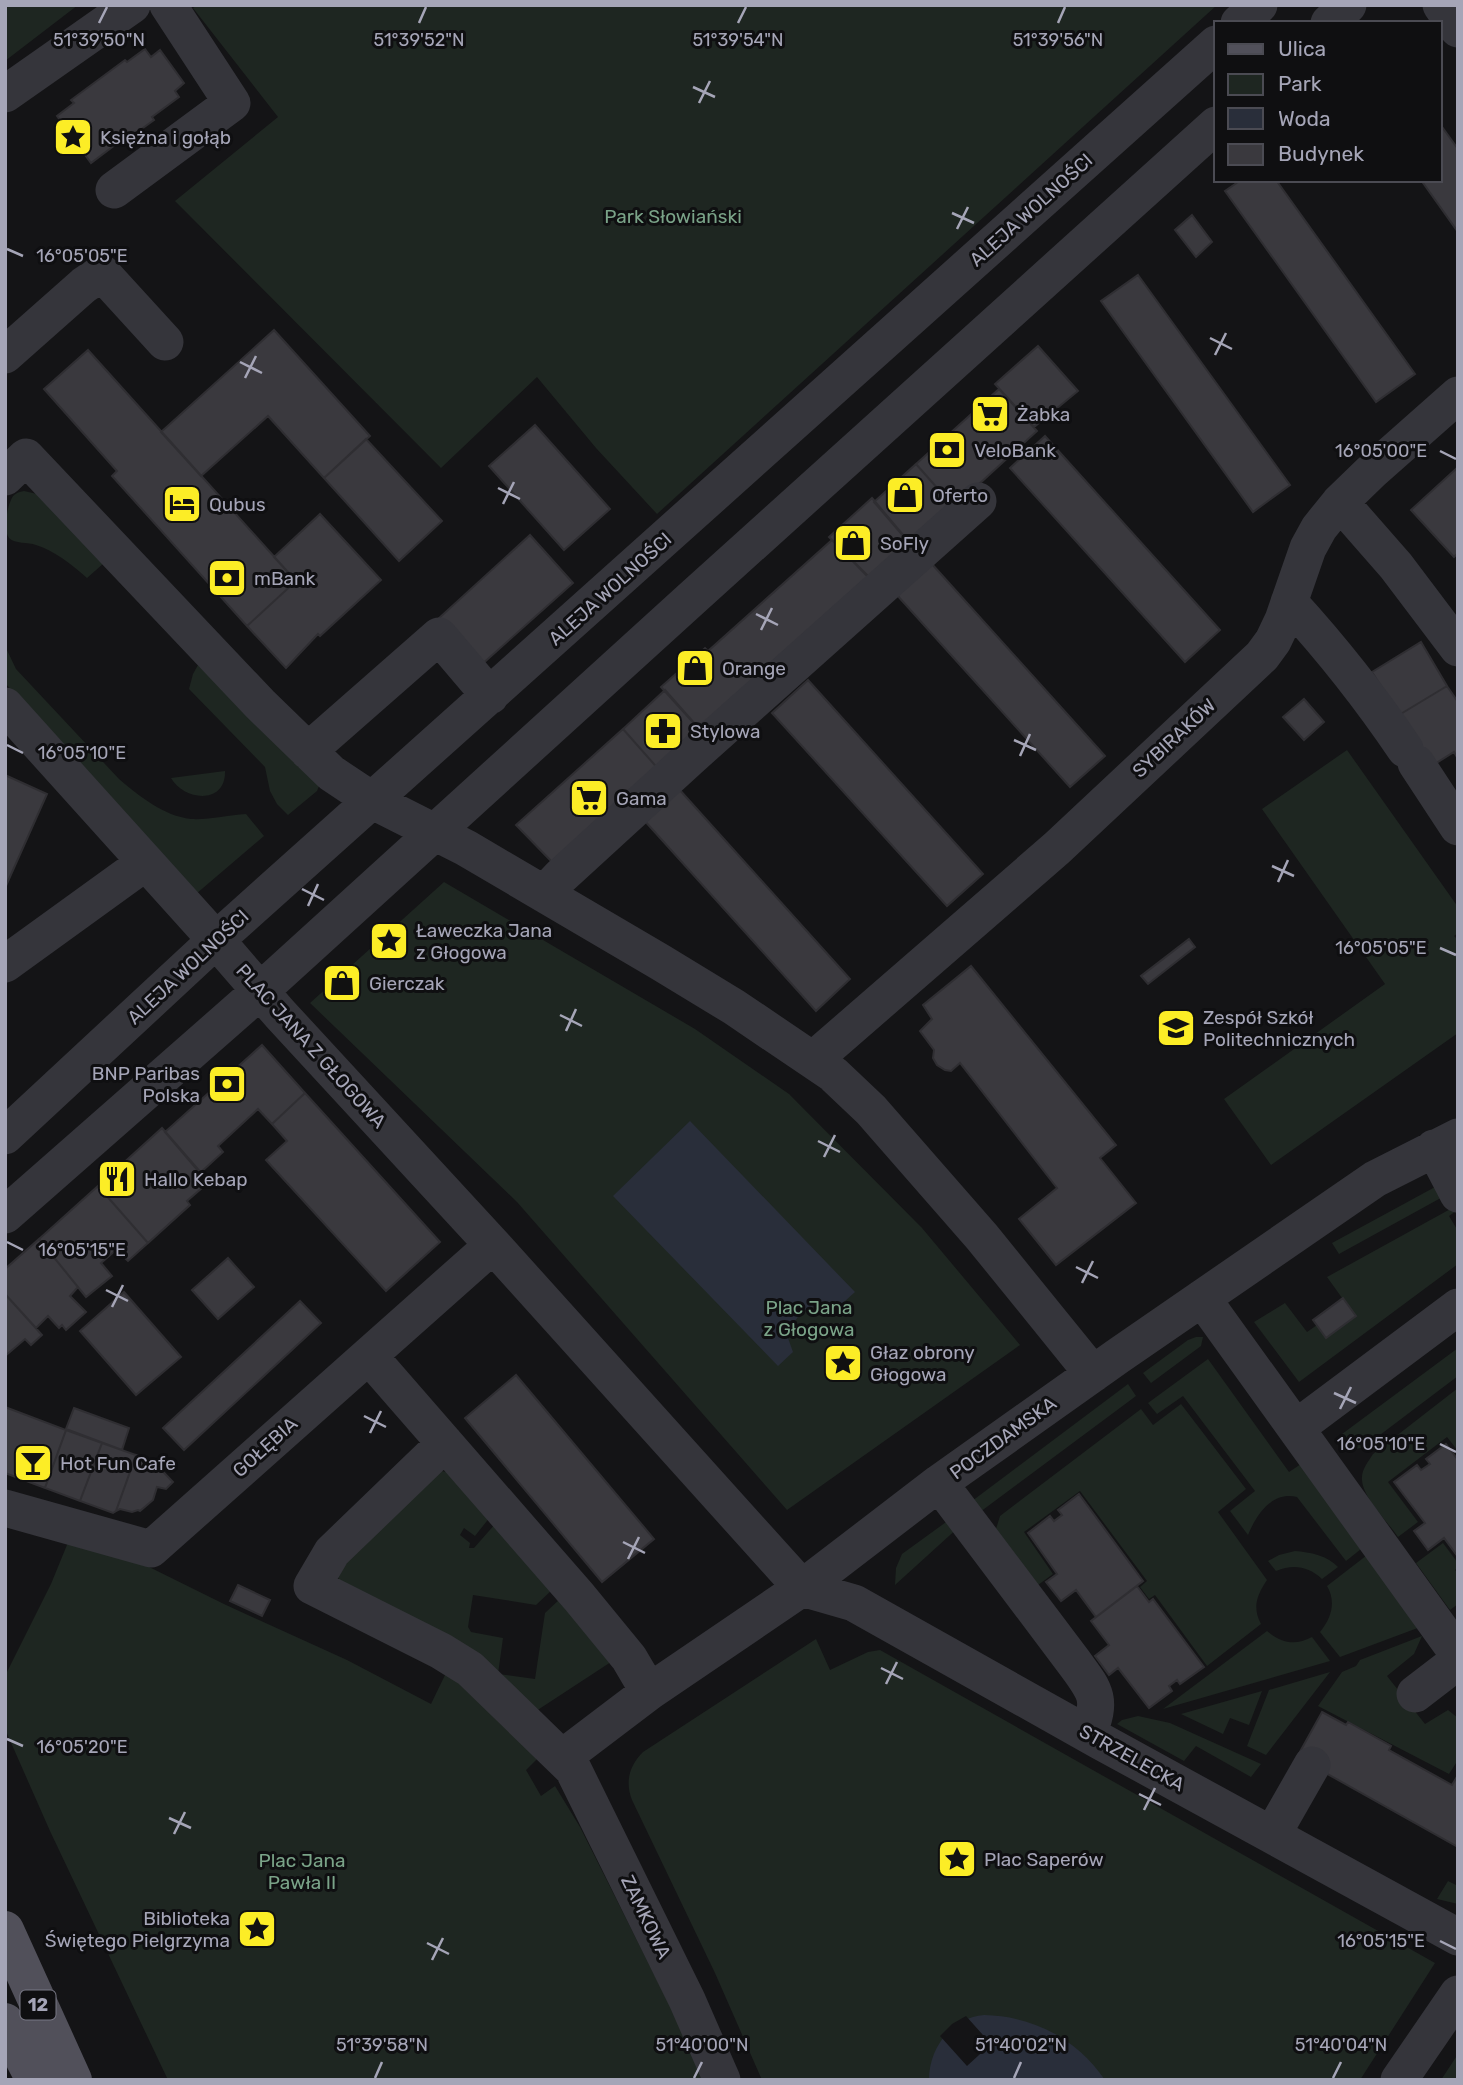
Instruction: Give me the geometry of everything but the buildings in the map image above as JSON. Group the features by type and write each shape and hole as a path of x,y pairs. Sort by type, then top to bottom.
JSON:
{"main road":[{"name":"12","path":"5,1930 73,2080"},
{"name":"12","path":"5,2022 35,2080"}],"street":[{"path":"5,94 132,5"},
{"path":"114,190 232,103 167,5"},
{"path":"1241,21 1259,5"},
{"path":"1331,21 1349,5"},
{"path":"1441,5 1458,29"},
{"name":"ALEJA WOLNOŚCI","path":"5,1136 216,940 1214,46"},
{"path":"5,1215 260,991 1214,127"},
{"path":"5,355 84,285 102,273 165,342"},
{"name":"SYBIRAKÓW","path":"813,1060 1057,848 1262,656 1278,630 1308,548 1319,528 1340,502 1458,395"},
{"path":"12,456 331,773 373,801 435,832 544,894 734,1007 833,1074 880,1120 982,1237 1093,1374"},
{"path":"544,894 690,758 978,501"},
{"path":"1340,502 1396,566 1458,649"},
{"path":"1289,602 1381,714 1458,827"},
{"path":"308,751 439,636 490,696"},
{"name":"PLAC JANA Z GŁOGOWA","path":"5,706 802,1588"},
{"path":"5,964 146,862"},
{"path":"1446,1143 1458,1194"},
{"name":"POCZDAMSKA","path":"562,1758 649,1692 802,1588 939,1483 1202,1298 1375,1179 1446,1143"},
{"name":"GOŁĘBIA","path":"5,1508 151,1549 493,1245"},
{"path":"1202,1298 1458,1654"},
{"path":"1296,1428 1458,1307"},
{"path":"369,1356 567,1583 629,1658 649,1692"},
{"path":"445,1443 332,1552 312,1586 456,1659 470,1669 562,1758"},
{"path":"939,1483 1092,1689 1097,1704 1088,1734"},
{"name":"STRZELECKA","path":"802,1588 854,1602 1458,1937"},
{"path":"1415,1694 1458,1661"},
{"name":"ZAMKOWA","path":"562,1758 580,1780 687,2000 722,2080"},
{"path":"1272,1835 1312,1765"},
{"path":"1399,2080 1458,1994"}],"green space":[{"path":"5,5 78,5 5,61"},
{"name":"Park Słowiański","path":"197,5 1217,5 657,514 596,448 537,377 441,468 175,201 278,117 193,8"},
{"path":"24,491 37,494 104,563 87,578 50,551 9,538 6,525 10,504 14,495"},
{"path":"5,646 16,669 119,779 143,798 171,814 191,819 246,814 264,836 196,894 5,683"},
{"path":"198,665 319,786 317,791 288,815 277,804 270,791 265,767 189,689"},
{"path":"1347,750 1458,907 1458,933 1454,936 1458,940 1458,1033 1271,1165 1224,1099 1385,984 1262,809"},
{"path":"225,771 224,782 219,790 203,796 185,791 171,778"},
{"name":"Plac Jana z Głogowa","path":"444,882 695,1029 789,1094 922,1228 1020,1345 787,1510 517,1202 310,1003"},
{"path":"1435,1187 1448,1194 1339,1254 1332,1243"},
{"path":"1454,1207 1456,1211 1449,1216 1458,1231 1458,1264 1299,1382 1254,1322 1285,1303 1307,1332 1317,1325 1327,1338 1355,1316 1327,1277"},
{"path":"1196,1337 1203,1337 1201,1346 1151,1383 1143,1373"},
{"path":"1458,1348 1458,1376 1364,1447 1350,1447 1338,1437"},
{"path":"1208,1359 1289,1472 1304,1462 1366,1545 1346,1561 1297,1497 1280,1498 1266,1506 1248,1535 1230,1511 1255,1491 1183,1396 1157,1414 1148,1403"},
{"path":"1128,1384 1136,1396 976,1515 968,1504"},
{"path":"1458,1388 1458,1451 1447,1437 1388,1482 1418,1522 1398,1537 1363,1487 1364,1469 1373,1454"},
{"path":"1181,1404 1246,1489 1218,1512 1267,1580 1257,1601 1261,1624 1207,1666 1155,1595 1149,1599 1140,1587 1147,1581 1080,1491 1024,1532 1053,1574 1038,1585 996,1529 1000,1516 1141,1409 1153,1425"},
{"path":"437,1470 451,1473 490,1517 475,1536 464,1528 460,1535 470,1543 469,1548 474,1548 496,1523 553,1589 536,1605 473,1595 468,1627 471,1632 503,1638 498,1674 535,1679 545,1613 561,1598 614,1660 530,1715 340,1584 338,1577 341,1559"},
{"path":"953,1517 960,1526 895,1585 896,1568 902,1554"},
{"name":"Plac Jana Pawła II","path":"69,1540 137,1561 347,1660 431,1704 450,1669 538,1758 526,1770 541,1796 555,1786 580,1827 671,2008 703,2080 168,2080 50,1831 5,1729 5,1676 51,1584"},
{"path":"1443,1543 1458,1563 1455,1570 1458,1573 1458,1604 1450,1610 1416,1563"},
{"path":"1295,1551 1318,1555 1338,1567 1322,1579 1311,1571 1300,1568 1288,1567 1276,1571 1268,1561"},
{"path":"1371,1552 1423,1626 1340,1657 1320,1632 1331,1609 1327,1586"},
{"path":"1267,1631 1288,1642 1300,1642 1312,1637 1330,1661 1163,1709"},
{"path":"1422,1636 1414,1654 1387,1676 1425,1724 1448,1710 1458,1718 1458,1760 1449,1774 1318,1706 1342,1672 1356,1666 1360,1660"},
{"name":"Plac Saperów","path":"816,1639 830,1670 868,1652 880,1650 1435,1963 1360,2080 762,2080 715,1973 632,1800 629,1781 634,1763 643,1752"},
{"path":"1330,1672 1266,1755 1247,1746 1269,1690"},
{"path":"1262,1691 1249,1725 1230,1718 1223,1734 1181,1714"},
{"path":"1138,1716 1170,1723 1261,1764 1251,1777 1196,1746 1184,1761 1117,1724"},
{"path":"1448,1881 1458,1886 1458,1904 1437,1899"},
{"path":"1458,2054 1458,2080 1441,2080"}],"water":[{"path":"690,1121 855,1292 834,1311 817,1306 804,1311 795,1322 788,1338 793,1352 778,1366 613,1196"},
{"path":"984,2015 1020,2020 1052,2033 1081,2053 1105,2080 929,2080 933,2057 944,2037 961,2022"}],"pier":[{"path":"966,2016 991,2044 967,2066 940,2036 952,2024"}],"place":[{"name":"Księżna i gołąb","path":"73,137"},
{"name":"Żabka","path":"990,414"},
{"name":"VeloBank","path":"947,450"},
{"name":"Oferto","path":"905,495"},
{"name":"Qubus","path":"182,504"},
{"name":"SoFly","path":"853,543"},
{"name":"mBank","path":"227,578"},
{"name":"Orange","path":"695,668"},
{"name":"Stylowa","path":"663,731"},
{"name":"Gama","path":"589,798"},
{"name":"Ławeczka Jana z Głogowa","path":"389,941"},
{"name":"Gierczak","path":"342,983"},
{"name":"Zespół Szkół Politechnicznych","path":"1176,1028"},
{"name":"BNP Paribas Polska","path":"227,1084"},
{"name":"Hallo Kebap","path":"117,1179"},
{"name":"Głaz obrony Głogowa","path":"843,1363"},
{"name":"Hot Fun Cafe","path":"33,1463"},
{"name":"Plac Saperów","path":"957,1859"},
{"name":"Biblioteka Świętego Pielgrzyma","path":"257,1929"}]}
